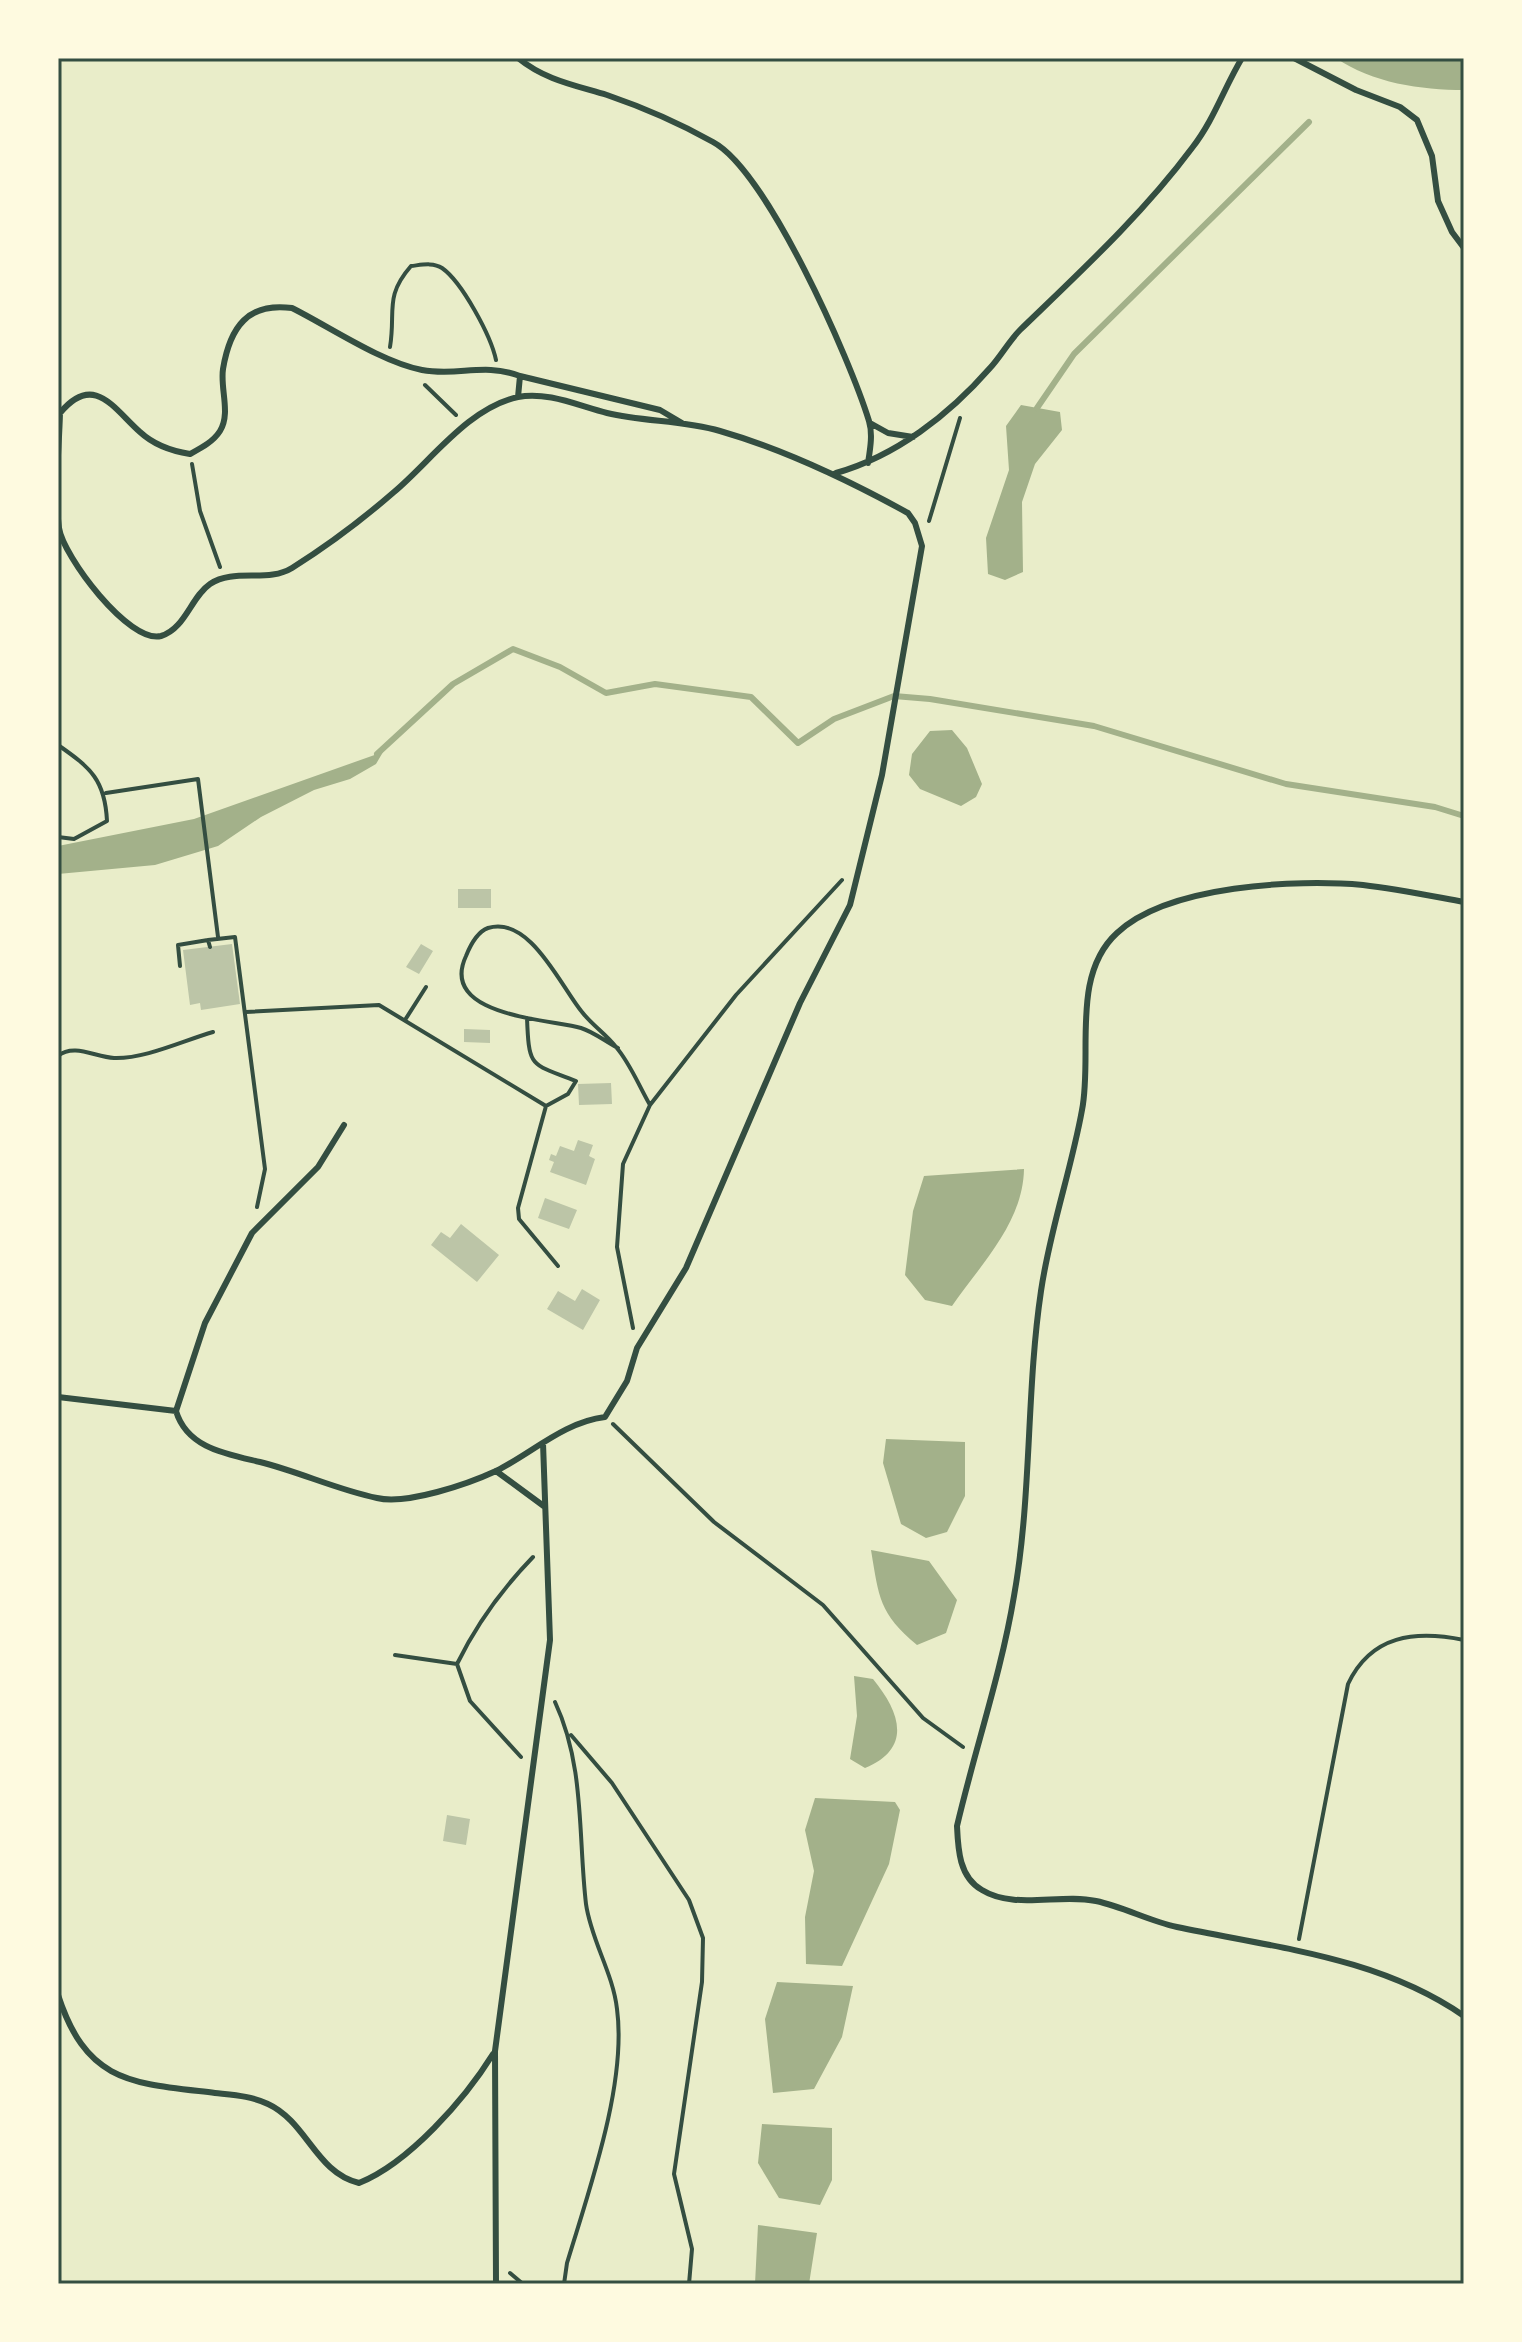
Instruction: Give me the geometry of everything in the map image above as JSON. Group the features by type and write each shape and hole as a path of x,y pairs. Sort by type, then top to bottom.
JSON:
{"lane":[{"path":"518,58 552,80 609,96 715,143 739,161 780,224 820,304 870,423 868,463"},
{"path":"836,473 868,463 913,437 990,368 1015,336 1162,185 1218,109 1242,58"},
{"path":"1294,58 1356,90 1400,107 1417,120 1432,156 1438,201 1452,232 1464,248"},
{"path":"344,1125 318,1167 252,1233 205,1323 176,1411 181,1427 198,1442 221,1452 304,1473 380,1499 413,1496 462,1485 496,1471 580,1422 605,1417 627,1381 637,1348 686,1268 800,1003 850,905 882,775 922,546 915,523 908,513 836,473 720,431 682,423 655,423 545,397 518,397 491,408 465,427 370,513 289,570 223,577 200,592 175,627 164,635 152,637 135,631 113,614 65,550 59,531 60,413 68,403 97,395 111,400 154,443 171,451 190,454 209,443 221,430 225,407 223,371 234,336 244,319 257,309 271,305 292,308 406,366 452,371 498,368 660,410 682,423"},
{"path":"518,397 520,376"},
{"path":"870,423 888,433 913,437"},
{"path":"1464,902 1361,885 1300,884 1253,888 1162,906 1119,931 1106,946 1091,988 1083,1108 1055,1215 1041,1290 1024,1524 1014,1597 986,1722 957,1826 959,1855 969,1878 982,1890 1002,1898 1067,1896 1097,1901 1173,1926 1297,1950 1382,1971 1417,1986 1464,2016"},
{"path":"58,1397 176,1411"},
{"path":"496,2284 495,2051 532,1770 547,1686 550,1640 543,1443"},
{"path":"496,1471 545,1507"},
{"path":"58,1995 77,2042 99,2065 153,2086 247,2097 270,2104 291,2119 328,2166 344,2179 359,2183 392,2163 449,2111 478,2078 495,2051"}],"path":[{"path":"388,357 392,296 398,281 411,266 430,264 442,268 479,317 493,343 498,368"},
{"path":"406,366 465,427"},
{"path":"922,546 968,389"},
{"path":"190,454 200,511 223,577"},
{"path":"58,745 86,764 106,793 107,821 74,839 58,837"},
{"path":"106,793 198,779 218,937"},
{"path":"637,1348 617,1247 623,1164 650,1105 736,995 844,878"},
{"path":"618,1048 586,1030 496,1012 477,1000 463,981 463,961 471,944 485,929 501,926 519,934 542,952 583,1014 618,1048 650,1105"},
{"path":"180,966 178,945 235,937 265,1169 252,1233"},
{"path":"208,940 210,947"},
{"path":"405,1020 426,987"},
{"path":"247,1012 372,1004 405,1020 546,1106"},
{"path":"527,1018 528,1051 539,1068 576,1081 562,1098 546,1106 527,1165 518,1208 519,1219 558,1266"},
{"path":"58,1056 63,1052 80,1051 115,1058 213,1032"},
{"path":"527,1165 535,1168"},
{"path":"605,1417 736,1541 823,1605 923,1718 975,1756"},
{"path":"532,1770 470,1701 457,1664 472,1632 509,1582 546,1544"},
{"path":"1297,1950 1342,1715 1357,1666 1377,1646 1399,1636 1424,1633 1464,1640"},
{"path":"395,1655 457,1664"},
{"path":"547,1686 569,1733 612,1783 681,1887 703,1938 702,1982 674,2174 692,2249 689,2284"},
{"path":"564,2284 620,2067 617,2007 587,1908 579,1798 569,1733"}],"shaded area":[{"path":"1336,58 1464,58 1464,90 1431,89 1381,79"},
{"path":"1021,405 1060,412 1062,430 1035,464 1022,502 1023,572 1005,580 988,574 986,538 1009,470 1006,426"},
{"path":"952,730 967,748 982,784 976,797 961,806 920,789 909,775 912,754 930,731"},
{"path":"383,752 376,764 350,779 314,790 261,817 218,846 155,865 58,874 58,846 194,819"},
{"path":"1024,1169 1022,1189 1008,1225 952,1306 925,1300 905,1275 913,1211 924,1176"},
{"path":"886,1439 965,1442 965,1496 947,1532 926,1538 901,1524 883,1463"},
{"path":"871,1550 929,1561 957,1600 946,1633 917,1645 904,1634 883,1604"},
{"path":"854,1676 873,1679 890,1704 897,1728 896,1740 890,1750 865,1768 850,1759 857,1716"},
{"path":"815,1798 895,1802 900,1810 889,1864 842,1966 806,1964 805,1917 814,1871 805,1830"},
{"path":"777,1982 853,1986 842,2037 814,2089 773,2093 765,2019"},
{"path":"762,2124 832,2128 832,2180 820,2205 779,2198 758,2163"},
{"path":"758,2225 817,2233 809,2284 755,2284"}],"building":[{"path":"458,889 491,889 491,908 458,908"},
{"path":"232,944 240,1004 201,1010 200,1003 190,1005 183,950"},
{"path":"421,944 433,951 419,974 406,967"},
{"path":"464,1029 490,1030 490,1043 464,1042"},
{"path":"611,1083 612,1104 579,1105 578,1084"},
{"path":"578,1140 593,1145 589,1156 595,1159 586,1185 550,1172 554,1162 549,1160 551,1154 556,1156 560,1146 574,1151"},
{"path":"545,1198 577,1210 569,1229 538,1218"},
{"path":"461,1224 499,1255 477,1282 431,1245 441,1232 450,1238"},
{"path":"582,1289 600,1300 583,1330 547,1309 558,1291 575,1301"},
{"path":"447,1815 470,1819 466,1845 443,1841"}],"waterway":[{"path":"1037,408 1074,354 1309,122"},
{"path":"377,754 453,684 513,649 560,667 606,693 655,684 751,697 798,743 834,719 894,696 930,699 1094,726 1286,784 1435,807 1464,816"}]}
